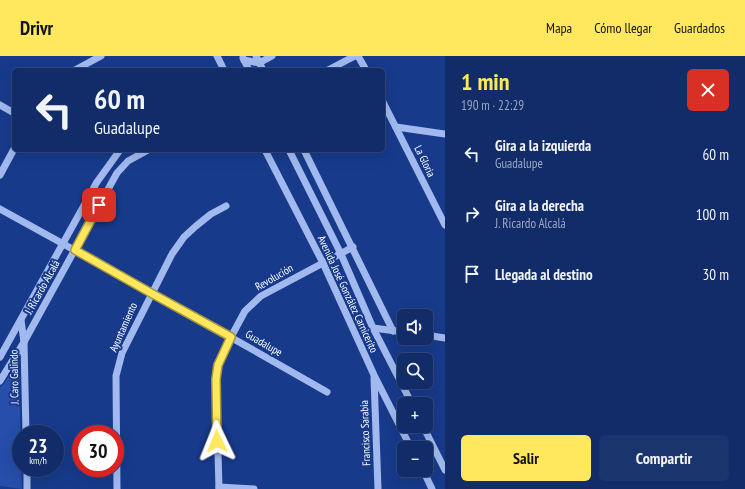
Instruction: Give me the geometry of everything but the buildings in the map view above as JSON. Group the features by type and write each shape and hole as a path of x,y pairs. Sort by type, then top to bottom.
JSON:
{"street":[{"path":"79,68 101,56"},
{"path":"216,56 223,68"},
{"path":"243,58 258,59 272,56"},
{"path":"332,68 355,56"},
{"path":"358,56 365,68"},
{"path":"243,58 248,68"},
{"path":"0,105 12,112"},
{"path":"385,106 396,127 445,134"},
{"name":"La Gloria","path":"396,127 445,225"},
{"path":"0,175 12,152"},
{"name":"J. Ricardo Alcalá","path":"0,357 97,182 119,152"},
{"name":"J. Ricardo Alcalá","path":"0,381 24,342 117,173 128,161 144,152"},
{"name":"Avenida José González Carnicerito","path":"266,152 323,263 374,375 407,441"},
{"name":"Avenida José González Carnicerito","path":"290,152 341,254 373,328 408,397"},
{"path":"305,152 393,331"},
{"name":"Ayuntamiento","path":"117,489 116,376 122,353 151,293 172,254 184,237 211,214 226,206"},
{"name":"Guadalupe","path":"0,209 327,392"},
{"name":"Revolución","path":"219,488 216,379 218,365 245,311 260,296 353,247"},
{"name":"J. Caro Galindo","path":"21,319 24,342 26,425"},
{"path":"373,328 397,331"},
{"path":"433,336 445,338"},
{"name":"Francisco Sarabia","path":"374,375 378,489"},
{"path":"426,433 445,470"},
{"path":"27,477 27,489"},
{"path":"426,477 432,489"},
{"path":"219,488 254,489"}],"route":[{"path":"99,205 75,250 231,337 218,365 216,379 217,441"}]}
